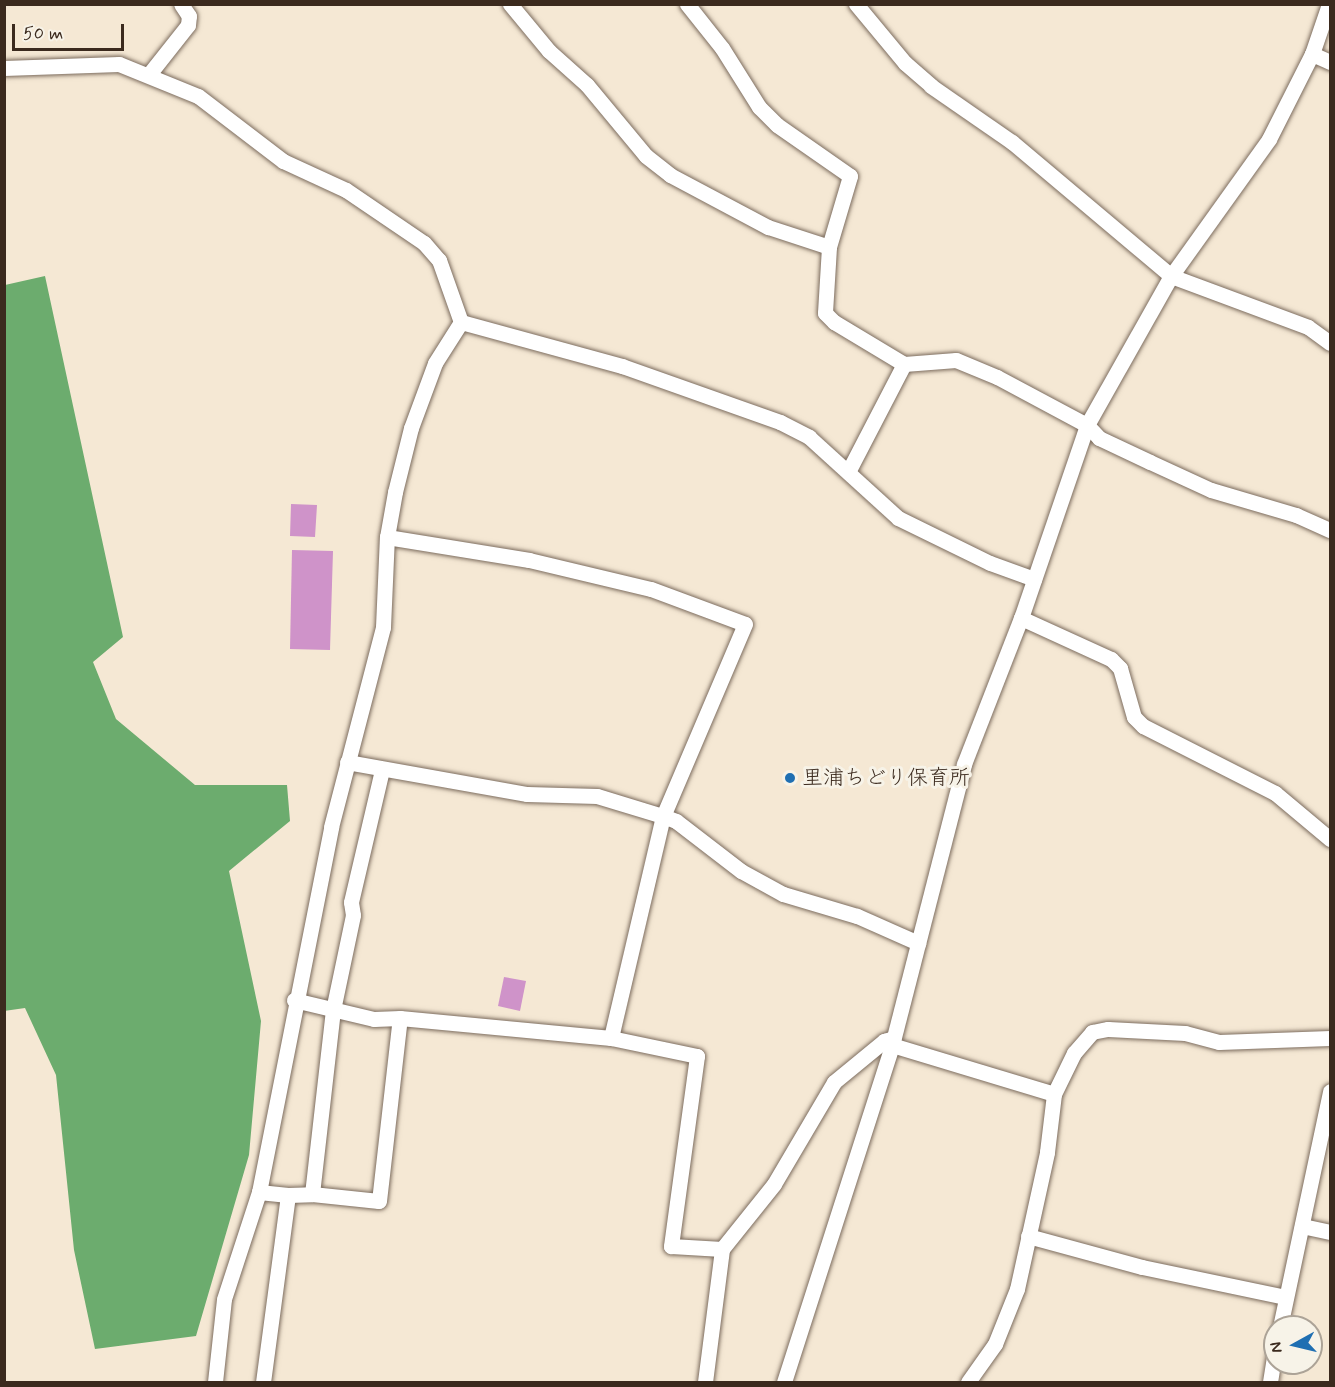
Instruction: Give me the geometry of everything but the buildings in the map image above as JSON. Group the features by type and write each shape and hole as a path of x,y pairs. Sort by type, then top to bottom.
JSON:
{"street":[{"path":"150,74 188,25 189,16 181,4"},
{"path":"510,4 549,51 587,85 646,156 670,175 768,227 829,247"},
{"path":"687,4 722,48 759,107 777,125 850,176 829,247 825,314 904,364 956,360 1028,391 1087,425 1100,438 1211,490 1296,515 1330,530"},
{"path":"856,4 905,63 931,86 1012,142 1171,276 1308,327 1330,343"},
{"path":"784,1383 893,1041 964,764 1021,618 1087,425 1171,276 1269,139 1312,54 1329,4"},
{"path":"1312,54 1330,62"},
{"path":"4,68 119,64 150,74 198,96 283,161 346,190 424,243 439,260 461,322"},
{"path":"461,322 622,366 761,415 809,437 898,519 990,563 1034,579"},
{"path":"215,1383 224,1299 259,1192 279,1099 294,1000 347,762 383,627 387,537 411,428 435,363 461,322"},
{"path":"848,472 904,364"},
{"path":"387,537 529,560 629,584 745,624 663,816 610,1038"},
{"path":"1021,618 1111,659 1120,668 1134,717 1143,726 1275,793 1330,839"},
{"path":"347,762 527,794 597,796 663,816 676,821 741,871 783,894 857,916 918,943"},
{"path":"312,1194 333,1010 353,915 351,902 382,770"},
{"path":"294,1000 374,1019 400,1018 610,1038 697,1056 671,1246 722,1249"},
{"path":"259,1192 288,1195 312,1194 379,1201 400,1018"},
{"path":"968,1383 995,1344 1017,1289 1047,1152 1054,1094 1074,1053 1092,1032 1108,1029 1185,1033 1219,1042 1330,1038"},
{"path":"705,1383 722,1249 774,1184 834,1083 884,1041 893,1041 1054,1094"},
{"path":"1282,1315 1330,1091"},
{"path":"263,1383 288,1195"},
{"path":"1302,1226 1330,1232"},
{"path":"1028,1236 1142,1267 1286,1297"}],"green space":[{"path":"45,276 123,637 93,662 116,719 195,785 287,785 290,821 229,871 261,1021 249,1155 196,1336 95,1349 74,1250 56,1075 25,1008 4,1011 5,285"}],"place":[{"name":"里浦ちどり保育所","path":"790,778"}]}
